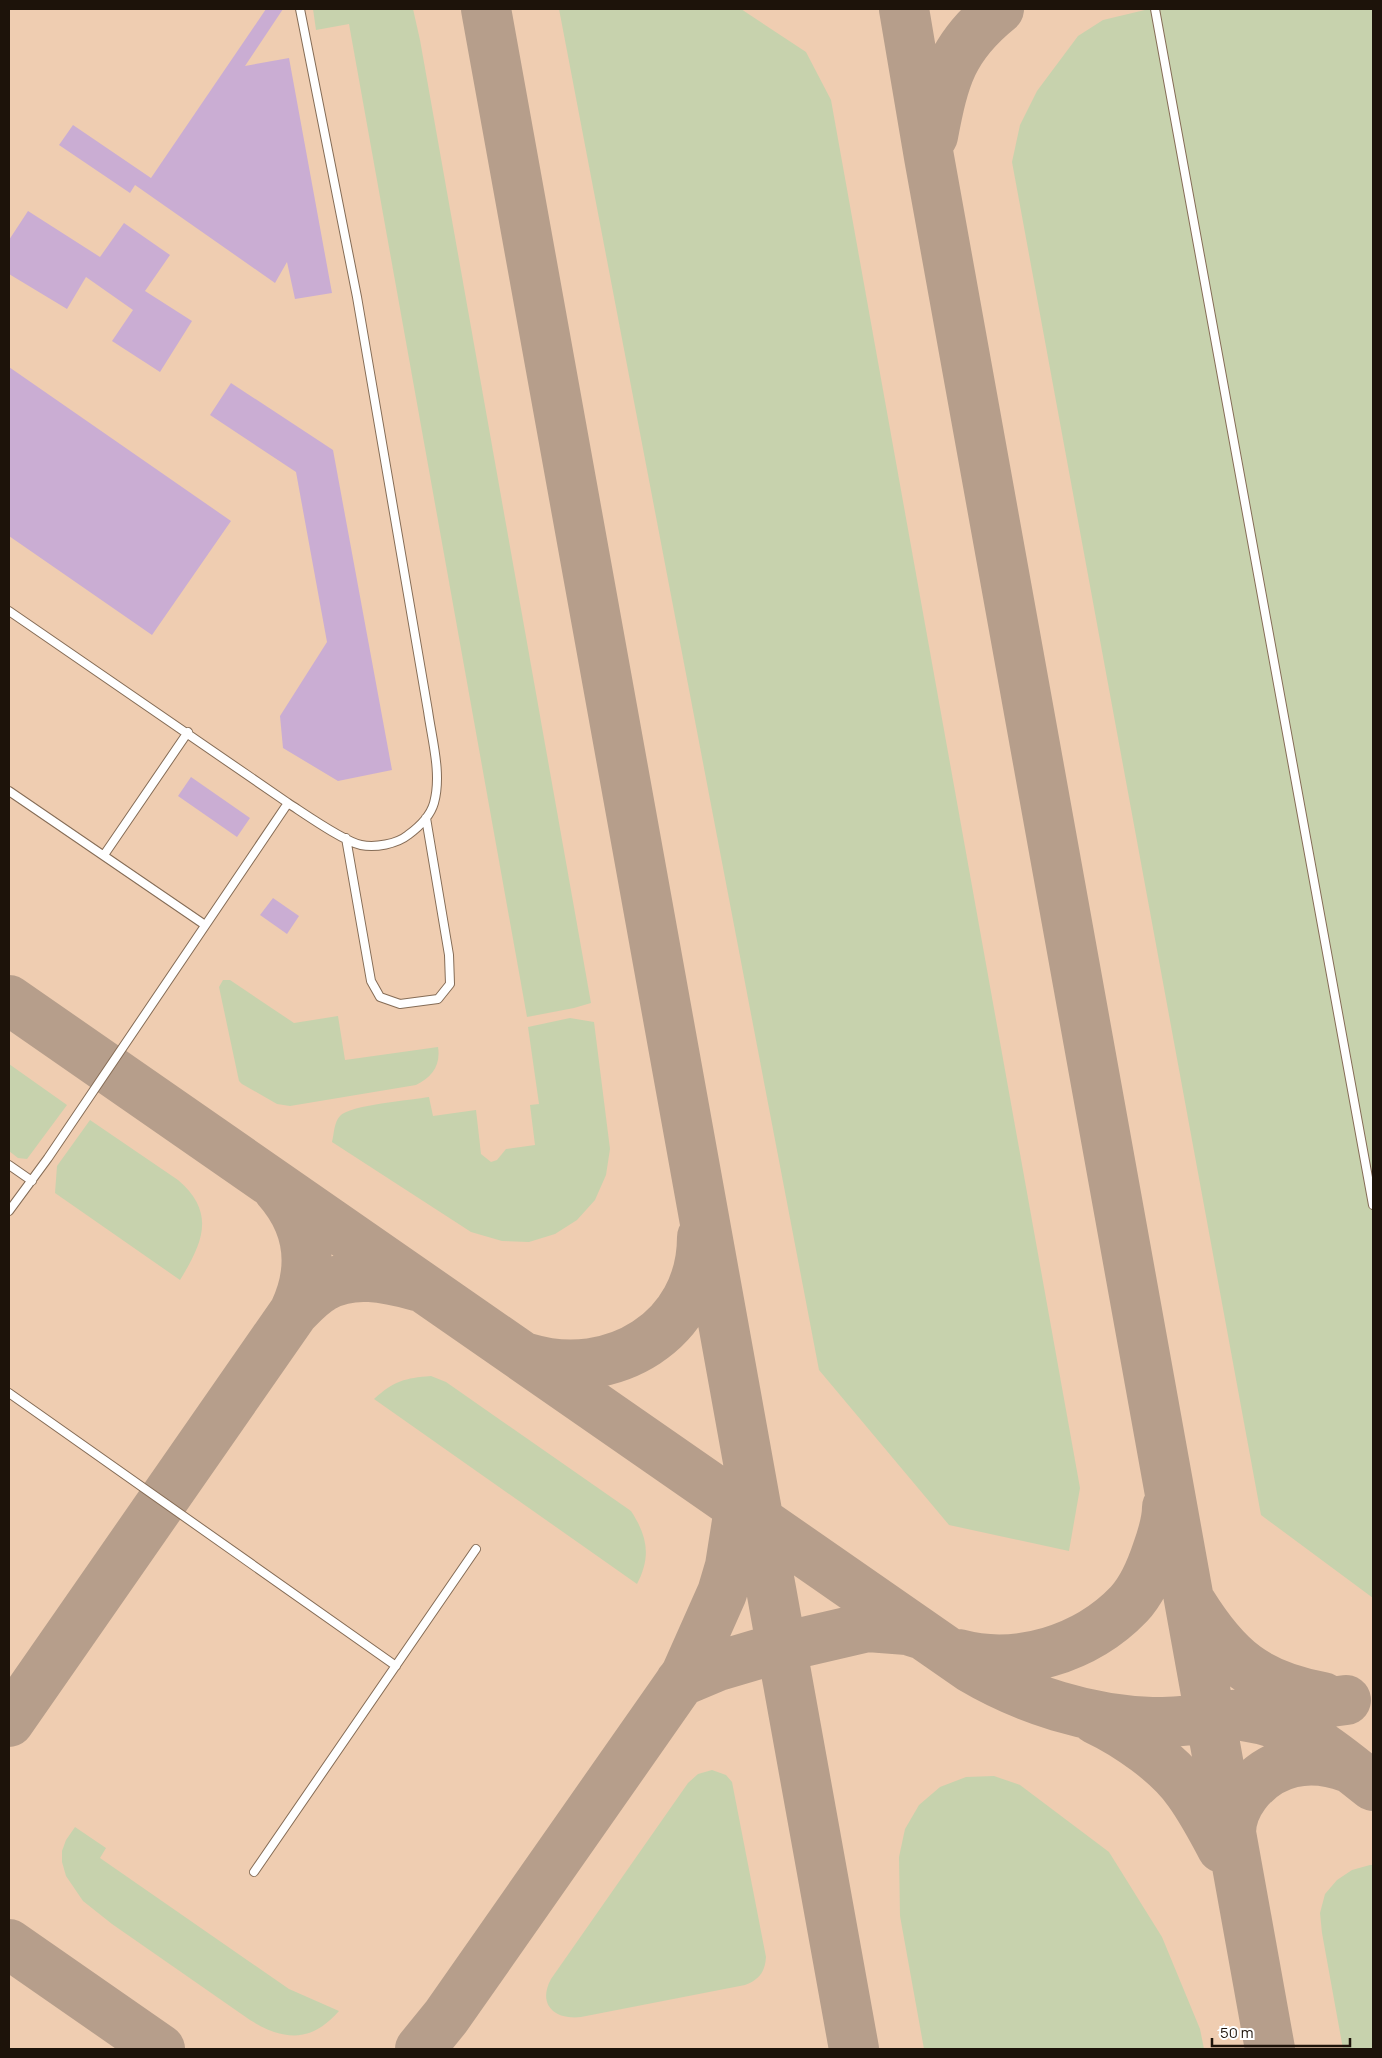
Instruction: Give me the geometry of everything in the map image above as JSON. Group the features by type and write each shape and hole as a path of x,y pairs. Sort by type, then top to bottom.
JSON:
{"lane":[{"path":"9,611 188,732 288,803 361,845 390,844 404,838 422,825 434,803 436,777 428,711 357,297 300,9"},
{"path":"1155,9 1373,1205"},
{"path":"104,855 188,732"},
{"path":"9,791 205,925"},
{"path":"9,1211 32,1181 288,803"},
{"path":"346,838 371,981 380,997 400,1004 438,999 450,984 449,955 426,818"},
{"path":"9,1165 32,1181"},
{"path":"9,1393 396,1666"},
{"path":"254,1872 476,1549"}],"shaded area":[{"path":"9,9 1373,9 1373,2049 9,2049"}],"green space":[{"path":"313,9 413,9 591,1003 574,1008 527,1017 349,24 316,30"},
{"path":"559,9 741,9 806,52 831,100 1080,1488 1069,1551 949,1525 819,1370"},
{"path":"1149,9 1373,9 1373,1598 1261,1515 1012,162 1020,125 1037,91 1078,36 1103,20"},
{"path":"223,980 230,980 294,1023 338,1016 345,1060 438,1047 437,1065 427,1078 416,1085 290,1106 277,1104 239,1081 219,987"},
{"path":"570,1018 594,1022 610,1149 606,1175 595,1200 577,1220 555,1234 529,1242 502,1241 471,1232 332,1142 336,1121 346,1112 368,1106 429,1097 433,1116 476,1110 481,1154 491,1162 497,1160 506,1149 535,1145 530,1105 539,1104 528,1027"},
{"path":"9,1064 67,1105 27,1159 18,1158 9,1151"},
{"path":"90,1120 178,1180 190,1192 198,1204 202,1217 202,1229 194,1254 180,1280 55,1193 57,1166"},
{"path":"431,1376 446,1382 631,1511 637,1520 646,1547 644,1565 637,1584 374,1399 400,1381"},
{"path":"712,1770 726,1775 732,1782 766,1957 760,1975 754,1981 745,1985 581,2017 563,2016 556,2013 547,2003 547,1988 551,1979 688,1783 698,1774"},
{"path":"994,1776 1020,1785 1109,1852 1162,1937 1200,2029 1204,2049 924,2049 900,1916 899,1857 905,1829 919,1805 940,1787 966,1777"},
{"path":"75,1827 106,1848 100,1858 289,1989 339,2011 318,2029 308,2033 286,2035 274,2032 250,2020 112,1924 83,1901 66,1876 62,1862 62,1851 66,1840"},
{"path":"1373,1865 1373,2049 1343,2049 1320,1913 1325,1894 1337,1880 1352,1870"}],"building":[{"path":"266,9 283,9 245,66 289,58 332,293 295,299 287,262 275,283 135,185 130,193 59,145 73,125 151,178"},
{"path":"28,211 100,257 124,223 170,255 145,291 192,321 160,372 112,341 133,310 86,277 67,309 9,274 9,240"},
{"path":"9,367 231,521 152,635 9,536"},
{"path":"231,383 333,450 392,770 338,781 283,748 280,716 327,642 296,472 210,415"},
{"path":"191,777 250,818 237,837 178,796"},
{"path":"273,898 299,916 287,934 260,915"}],"taxiway":[{"path":"486,9 854,2049"},
{"path":"904,9 929,157 1270,2049"},
{"path":"933,136 946,80 960,51 970,37 999,9"},
{"path":"9,1000 971,1668 1013,1690 1035,1699 1081,1712 1105,1717 1152,1722 1192,1720 1346,1700"},
{"path":"9,1722 294,1312 301,1296 305,1279 306,1247 297,1217 277,1188"},
{"path":"527,1358 559,1364 590,1363 620,1356 646,1342 669,1323 687,1299 698,1270 702,1237"},
{"path":"294,1312 319,1289 346,1279 358,1277 382,1278 417,1286"},
{"path":"420,2049 446,2017 686,1674 722,1593 730,1566 741,1496"},
{"path":"958,1654 1004,1659 1050,1652 1072,1644 1112,1620 1134,1598 1146,1579 1162,1535 1167,1507"},
{"path":"1192,1604 1218,1640 1231,1655 1246,1667 1280,1685 1323,1697"},
{"path":"680,1682 718,1666 782,1647 868,1627 907,1630 923,1635"},
{"path":"1248,1717 1284,1726 1315,1742 1373,1786"},
{"path":"1095,1719 1134,1741 1159,1760 1181,1781 1207,1820 1222,1848"},
{"path":"1231,1833 1233,1817 1239,1803 1255,1783 1267,1773 1279,1767 1306,1761 1334,1763 1349,1768"},
{"path":"9,1944 160,2049"}]}
